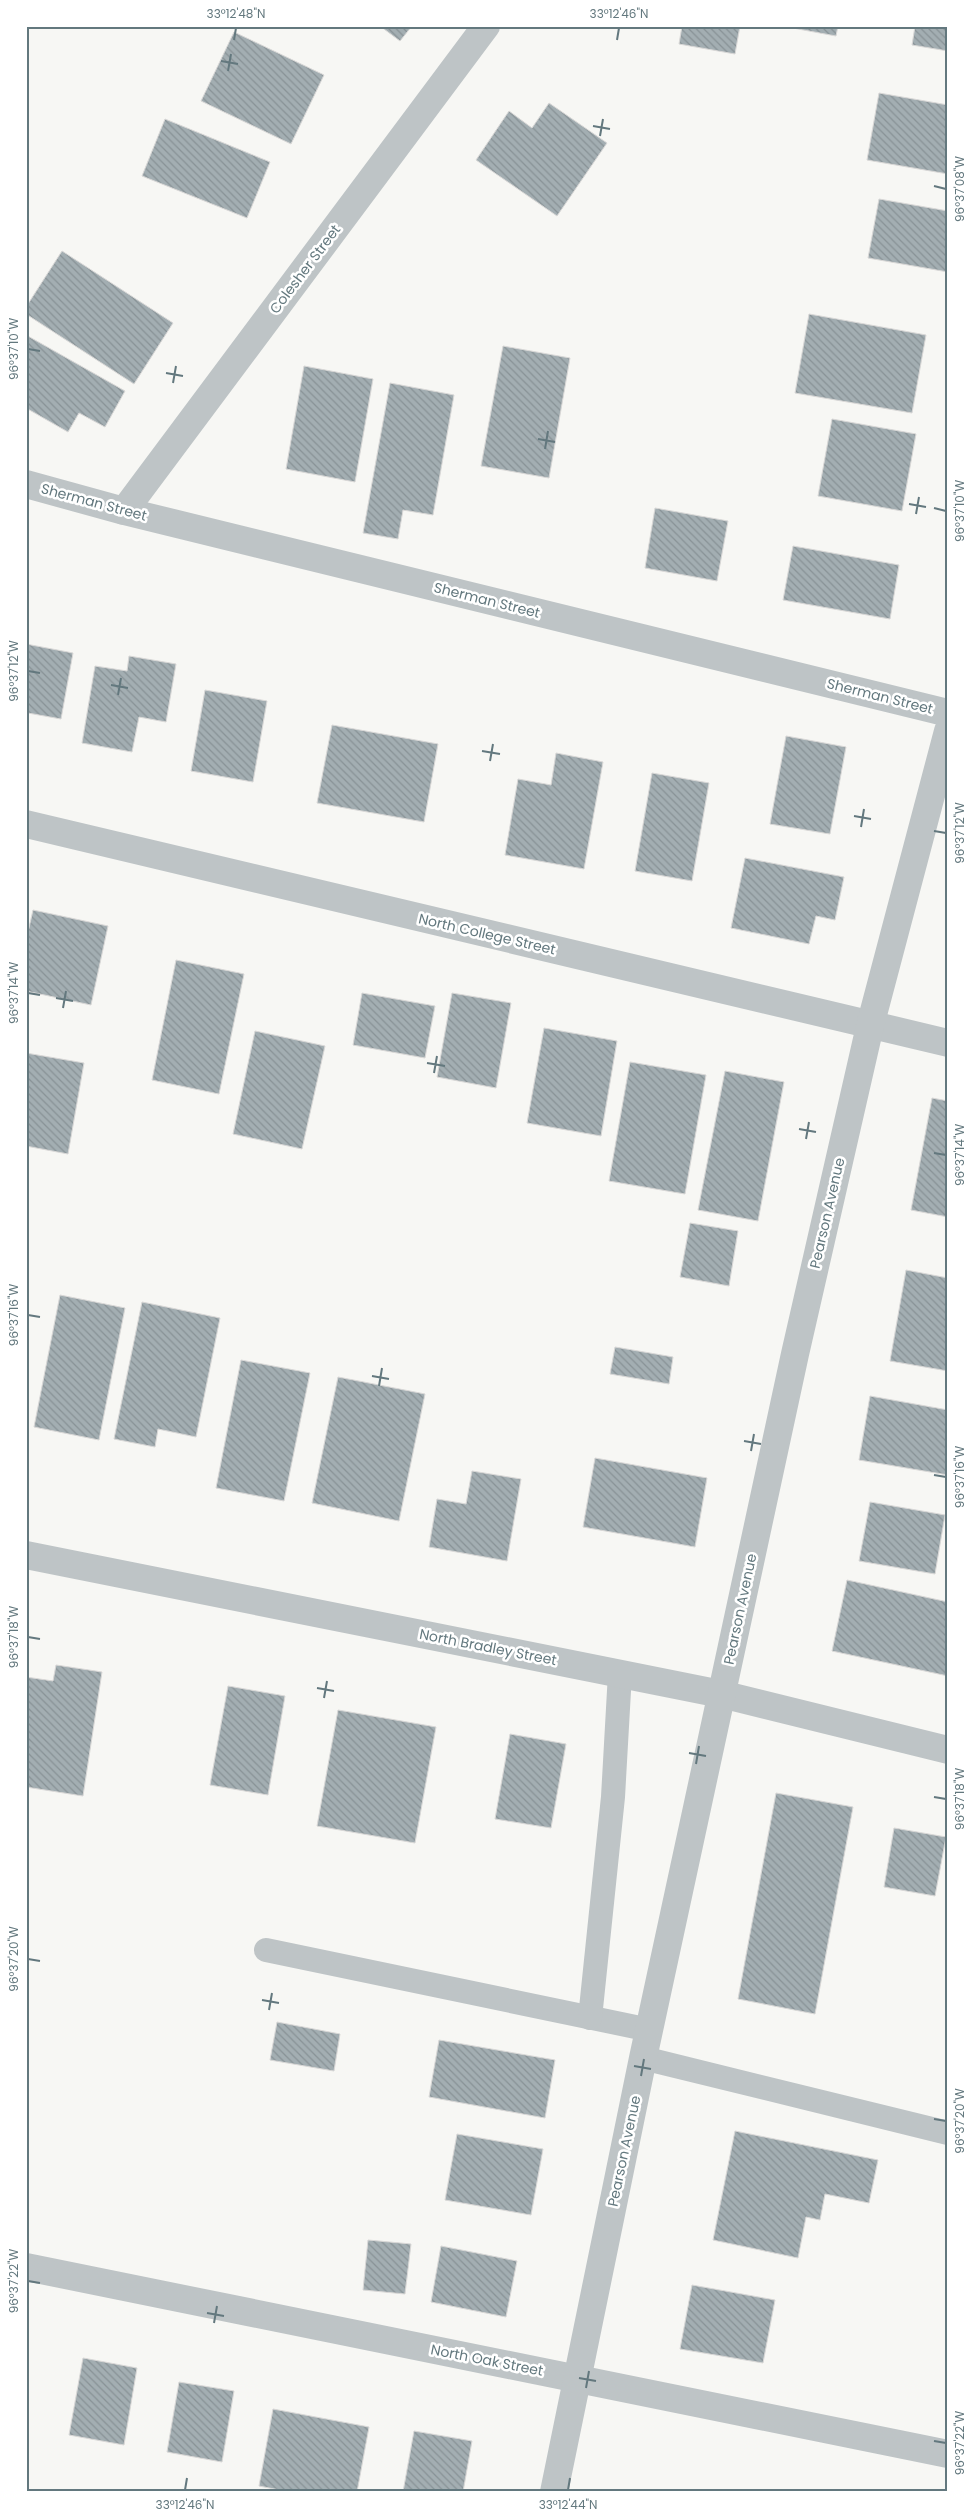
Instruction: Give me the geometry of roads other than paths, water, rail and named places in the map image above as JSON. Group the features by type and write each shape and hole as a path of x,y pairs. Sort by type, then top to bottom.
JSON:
{"street":[{"name":"Colesher Street","path":"124,511 486,26"},
{"name":"Sherman Street","path":"26,484 124,511 948,713"},
{"name":"Pearson Avenue","path":"554,2492 643,2058 794,1354 870,1026 948,731"},
{"name":"North College Street","path":"26,824 948,1043"},
{"name":"North Bradley Street","path":"26,1555 721,1694 948,1750"},
{"name":"North Oak Street","path":"26,2267 948,2454"}],"lane":[{"path":"590,2018 613,1797 620,1673"},
{"path":"266,1950 650,2030"},
{"path":"643,2058 948,2133"}]}
